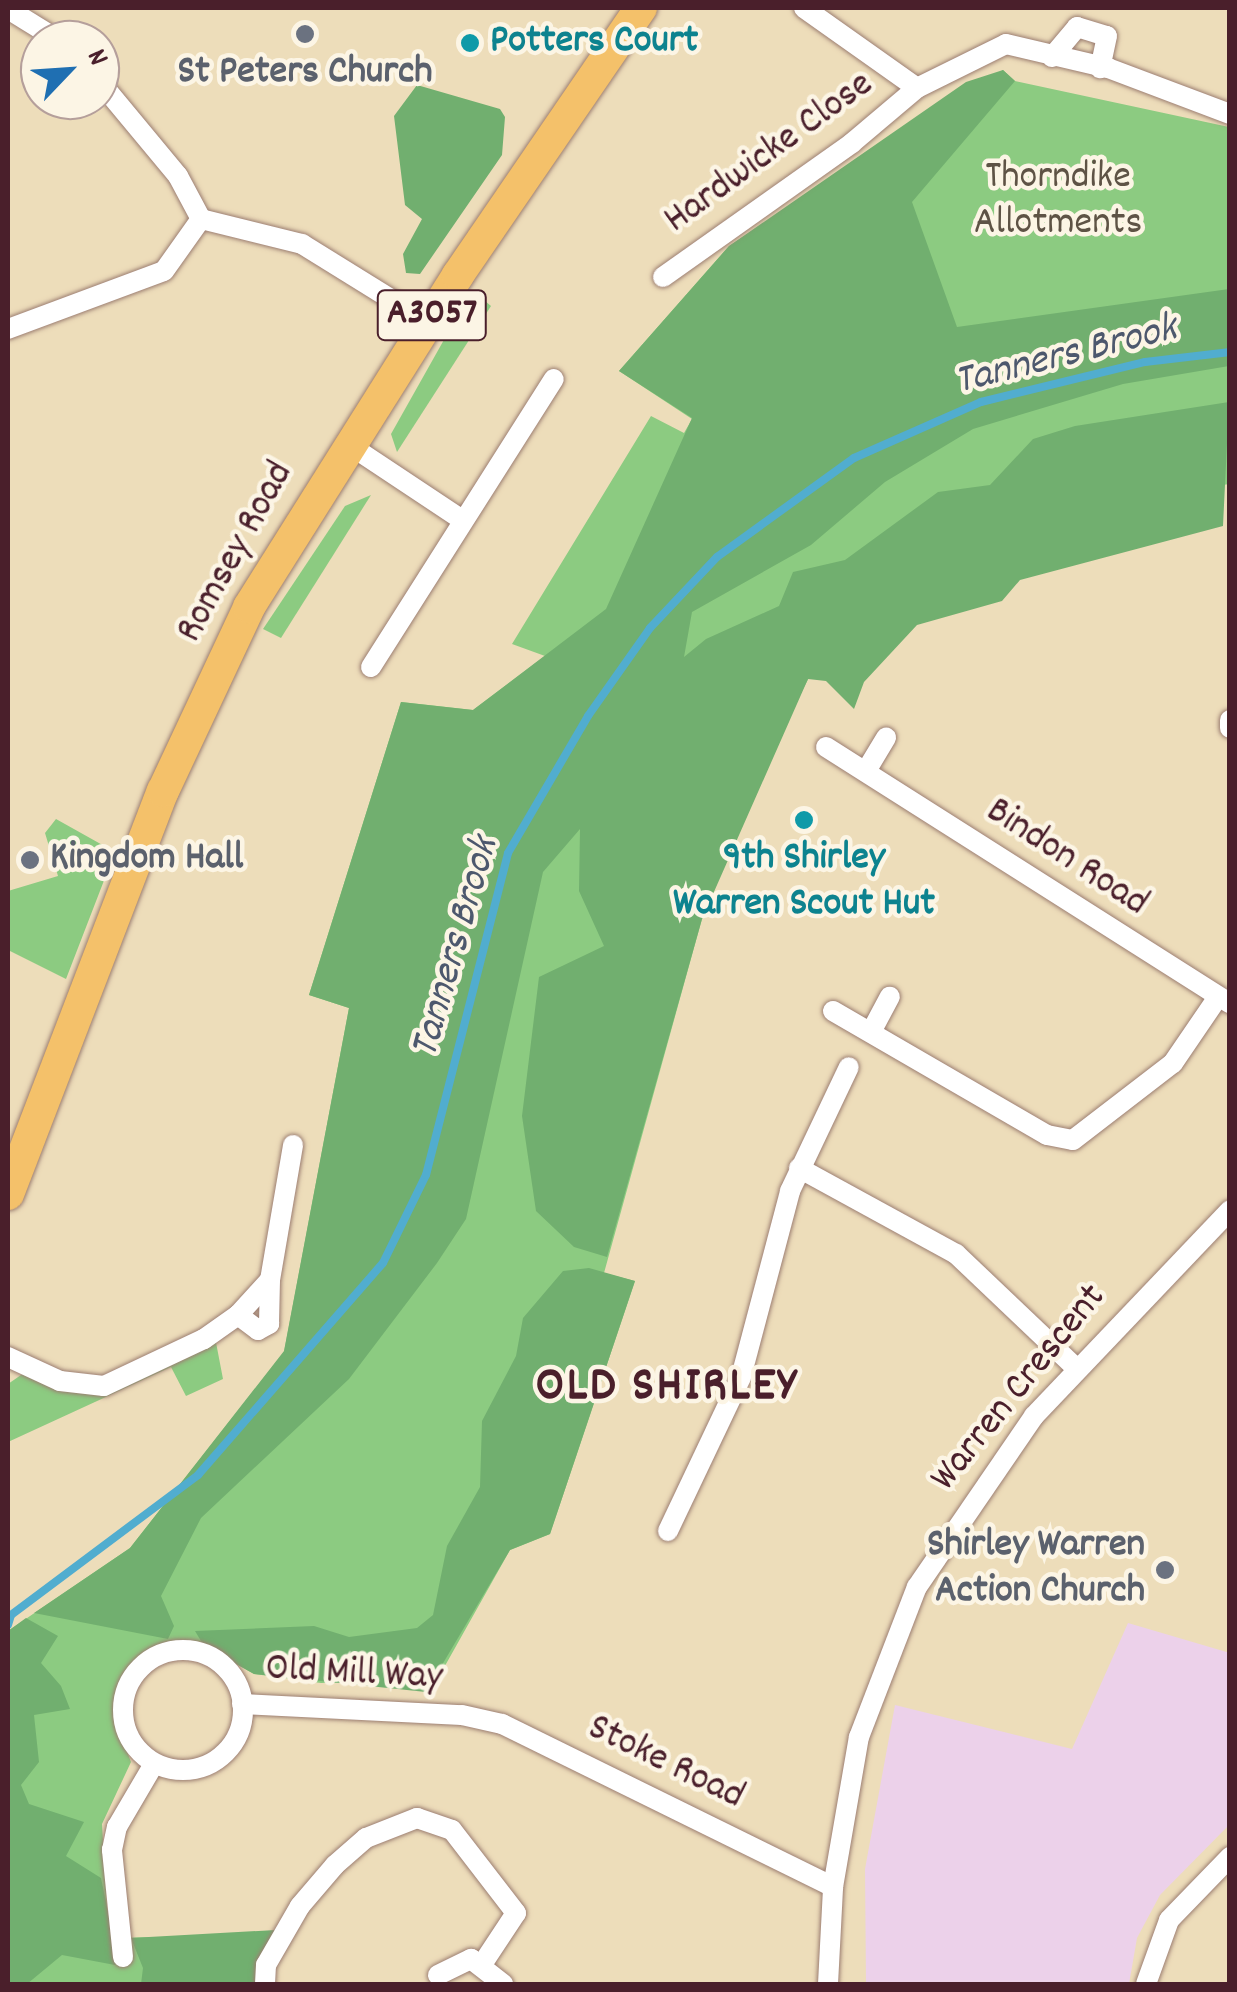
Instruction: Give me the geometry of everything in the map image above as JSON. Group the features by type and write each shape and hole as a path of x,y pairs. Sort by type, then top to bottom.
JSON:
{"main road":[{"name":"Romsey Road","path":"8,1194 163,792 249,608 348,444 641,8"}],"street":[{"path":"804,8 917,88"},
{"path":"1052,57 1077,27 1107,36 1100,68"},
{"name":"Hardwicke Close","path":"663,277 852,143 917,88 1006,44 1100,68 1230,114"},
{"path":"120,106 178,176 202,219 302,244 428,322"},
{"path":"8,329 164,271 202,219"},
{"path":"370,667 554,379"},
{"path":"348,444 461,519"},
{"path":"1230,720 1230,728"},
{"path":"866,772 886,738"},
{"name":"Bindon Road","path":"826,747 1224,1000"},
{"path":"871,1032 890,998"},
{"path":"833,1011 1047,1135 1073,1140 1173,1063 1224,1000"},
{"path":"668,1531 741,1377 799,1168 848,1067"},
{"path":"238,1315 258,1330 269,1324 270,1280 293,1145"},
{"path":"799,1168 956,1254 1076,1368"},
{"name":"Warren Crescent","path":"828,1984 833,1887 859,1737 894,1635 976,1493 1076,1368 1230,1210"},
{"path":"8,1357 60,1381 104,1386 204,1339 238,1315 270,1280"},
{"name":"Old Mill Way","path":"180,1649 214,1658 238,1686 242,1704 237,1737 213,1762 193,1769 154,1764 124,1723 128,1688 147,1660 180,1649"},
{"name":"Old Mill Way","path":"242,1704 462,1714"},
{"name":"Stoke Road","path":"462,1714 525,1734 833,1887"},
{"path":"124,1958 112,1850 117,1827 154,1764"},
{"path":"265,1984 266,1965 300,1906 335,1865 366,1838 417,1818 452,1830 516,1914 483,1963"},
{"path":"1146,1984 1169,1920 1230,1857"},
{"path":"438,1975 471,1958 483,1963 503,1984"}],"shaded area":[{"path":"1128,1623 1230,1653 1229,1825 1160,1895 1137,1938 1129,1984 866,1984 865,1869 895,1705 1072,1749"}],"green space":[{"name":"Thorndike Allotments","path":"1003,70 1015,81 1229,127 1229,484 1149,498 829,639 775,743 702,919 604,1273 635,1281 550,1534 510,1550 437,1680 321,1683 254,1674 204,1646 168,1642 145,1654 126,1672 117,1701 117,1725 131,1762 102,1824 109,1938 213,1936 231,1984 8,1984 8,1631 130,1548 284,1352 349,1008 309,995 401,702 473,710 545,656 512,644 651,416 684,433 692,419 619,371 729,246"},
{"path":"1003,70 1015,81 912,202 957,327 1229,289 1229,366 1123,384 973,429 885,482 811,545 692,612 684,657 706,639 779,606 793,572 845,560 938,492 990,485 1033,439 1075,426 1229,402 1223,526 1020,580 1002,601 917,625 864,682 854,709 826,681 808,679 702,919 607,1257 574,1247 536,1211 522,1116 539,977 604,946 579,891 580,829 543,872 466,1219 437,1263 349,1379 201,1518 161,1596 174,1626 168,1639 34,1613 130,1548 284,1351 349,1008 309,995 401,702 473,710 606,609 692,418 619,371 729,246 966,82"},
{"path":"417,85 500,109 505,117 502,155 420,274 406,273 403,254 422,219 405,205 394,116"},
{"path":"472,290 491,306 397,452 391,434"},
{"path":"371,495 281,638 263,629 345,506"},
{"path":"56,819 115,852 66,979 8,950 8,891 58,876 45,833"},
{"path":"589,1268 635,1281 550,1534 510,1550 426,1692 254,1674 204,1646 195,1631 314,1626 349,1637 417,1628 433,1615 447,1546 480,1487 482,1421 516,1356 523,1318 563,1271"},
{"path":"214,1332 223,1379 186,1396 171,1367 8,1442 8,1384 34,1366 104,1386"},
{"path":"26,1618 58,1636 41,1663 61,1686 70,1709 34,1715 39,1762 21,1785 29,1804 84,1822 66,1856 101,1878 117,1955 115,1965 62,1955 27,1984 8,1984 8,1631"},
{"path":"276,1930 259,1984 141,1984 143,1968 131,1938"}],"waterway":[{"name":"Tanners Brook","path":"8,1625 11,1615 198,1475 383,1263 426,1175 508,853 588,716 650,628 717,557 854,458 981,402 1145,362 1230,352"}],"place":[{"name":"St Peters Church","path":"305,34"},
{"name":"Potters Court","path":"470,43"},
{"name":"9th Shirley Warren Scout Hut","path":"804,820"},
{"name":"Kingdom Hall","path":"30,860"},
{"name":"Shirley Warren Action Church","path":"1165,1570"}],"district":[{"name":"OLD SHIRLEY","path":"667,1389"}]}
